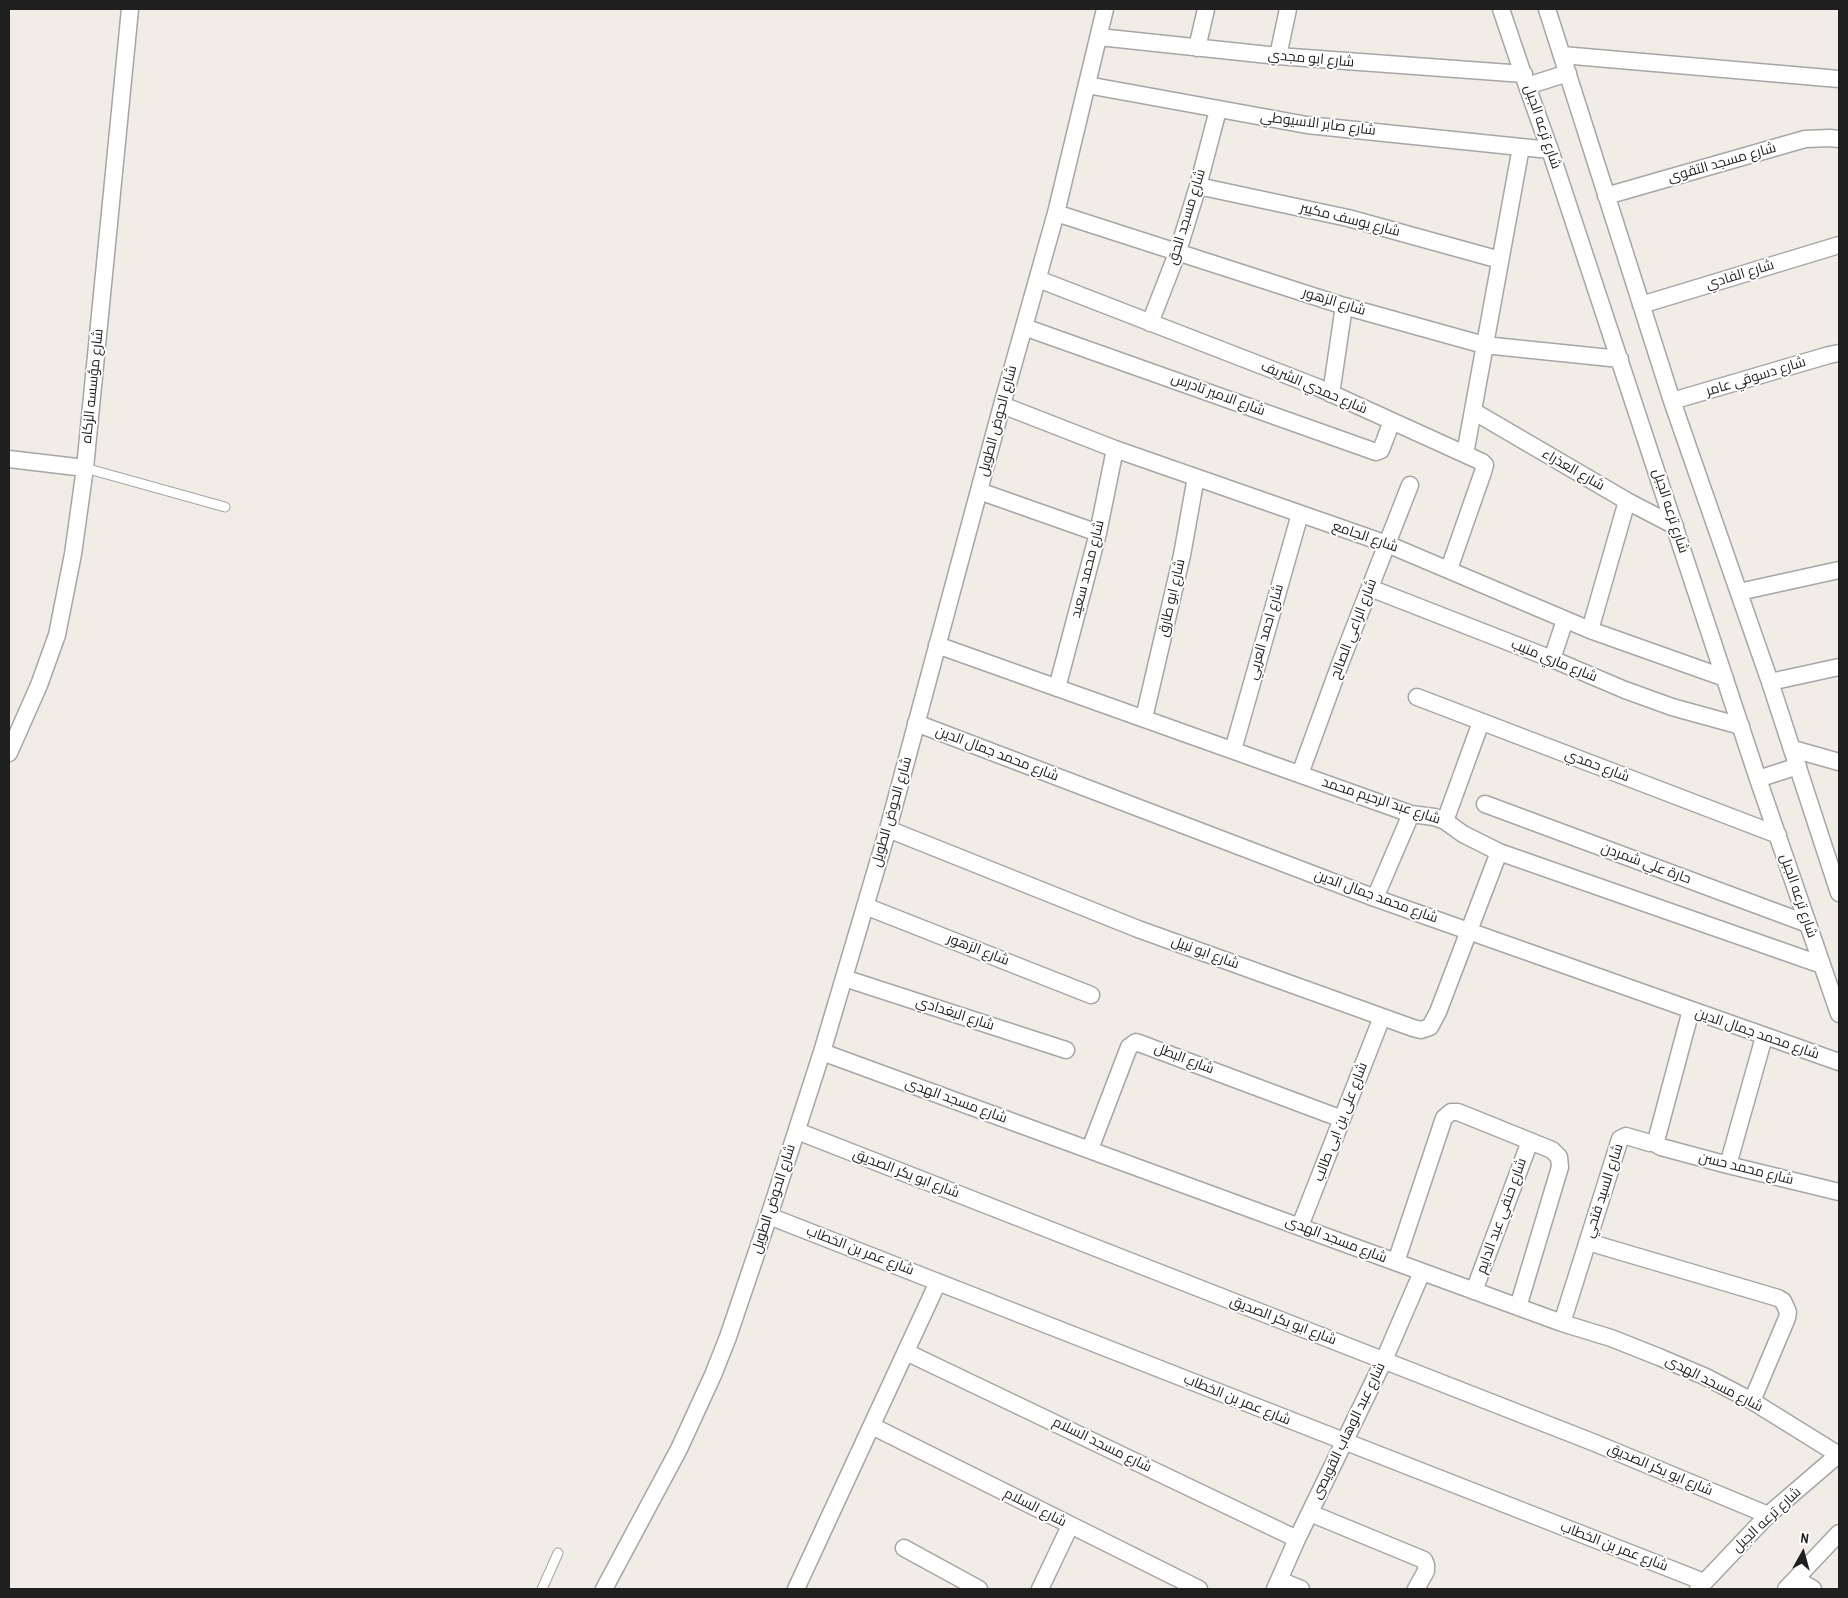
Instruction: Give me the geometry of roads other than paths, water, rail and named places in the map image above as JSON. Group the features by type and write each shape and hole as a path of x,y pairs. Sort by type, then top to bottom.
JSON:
{"street":[{"name":"شارع مؤسسه الزكاه","path":"9,753 39,685 57,635 68,581 85,468 130,9"},
{"name":"شارع الحوض الطويل","path":"604,1589 679,1449 713,1375 728,1337 769,1216 822,1052 888,829 1002,405 1056,213 1105,9"},
{"path":"1197,48 1206,9"},
{"path":"1278,56 1288,9"},
{"name":"شارع ترعه الجبل","path":"1501,9 1529,81 1740,726 1839,1014"},
{"path":"1546,9 1562,55 1564,75 1606,196 1672,401 1793,749 1839,893"},
{"name":"شارع ابو مجدي","path":"1099,37 1529,81"},
{"path":"1562,55 1839,79"},
{"path":"1529,81 1564,75"},
{"name":"شارع صابر الاسيوطي","path":"1087,85 1307,125 1550,150"},
{"name":"شارع مسجد الحق","path":"1150,323 1178,251 1198,186 1218,110"},
{"name":"شارع مسجد التقوى","path":"1606,196 1805,138 1839,139"},
{"path":"1465,454 1521,147"},
{"name":"شارع يوسف مكيير","path":"1198,186 1348,218 1500,260"},
{"name":"شارع الزهور","path":"1056,213 1344,306 1484,345 1620,359"},
{"name":"شارع الفادي","path":"1641,305 1839,245"},
{"name":"شارع حمدي الشريف","path":"1038,279 1331,394 1482,462 1484,468 1449,569"},
{"path":"1331,394 1344,306"},
{"name":"شارع الامير تادرس","path":"1024,327 1376,452 1381,450 1392,421"},
{"name":"شارع دسوقي عامر","path":"1672,401 1839,353"},
{"name":"شارع الجامع","path":"1002,405 1115,449 1387,544 1590,630 1725,678"},
{"name":"شارع العذراء","path":"1473,411 1627,501 1675,526"},
{"name":"شارع محمد سعيد","path":"1057,688 1098,532 1115,449"},
{"path":"9,459 85,468"},
{"name":"شارع ابو طارق","path":"1144,718 1182,555 1196,477"},
{"name":"شارع الراعي الصالح","path":"1300,774 1340,664 1410,485"},
{"path":"979,491 1098,532"},
{"path":"1590,630 1627,501"},
{"name":"شارع احمد العربي","path":"1232,750 1300,514"},
{"path":"1739,592 1839,570"},
{"name":"شارع ماري منيب","path":"1370,588 1552,659 1625,690 1672,707 1740,726"},
{"path":"1552,659 1565,620"},
{"name":"شارع عبد الرحيم محمد","path":"937,645 1411,814 1434,817 1445,821 1464,834 1499,852 1822,965"},
{"path":"1770,682 1839,667"},
{"name":"شارع حمدي","path":"1417,697 1778,835"},
{"path":"1445,821 1481,722"},
{"name":"شارع محمد جمال الدين","path":"916,723 1375,898 1839,1062"},
{"path":"1793,749 1839,762"},
{"path":"1758,779 1798,766"},
{"name":"حارة علي شمردن","path":"1485,804 1808,924"},
{"path":"1375,898 1411,814"},
{"name":"شارع ابو نبيل","path":"888,829 1138,929 1421,1030 1430,1027 1438,1012 1499,852"},
{"name":"شارع الزهور","path":"865,906 1091,995"},
{"name":"شارع البغدادي","path":"844,978 1066,1050"},
{"path":"1654,1143 1691,1010"},
{"name":"شارع على بن ابى طالب","path":"1300,1226 1382,1017"},
{"path":"1728,1165 1764,1037"},
{"name":"شارع البطل","path":"1090,1149 1129,1047 1136,1042 1342,1119"},
{"name":"شارع مسجد الهدى","path":"822,1052 1562,1323 1611,1338 1659,1356 1706,1377 1752,1401 1839,1454"},
{"path":"1396,1262 1444,1118 1451,1112 1458,1112 1557,1153 1560,1162 1518,1307"},
{"name":"شارع ابو بكر الصديق","path":"796,1131 1595,1443 1768,1515"},
{"name":"شارع السيد فتحي","path":"1562,1323 1620,1139 1626,1136 1650,1144 1654,1143"},
{"name":"شارع حنفي عبد الدايم","path":"1474,1291 1530,1141"},
{"name":"شارع محمد حسن","path":"1654,1143 1662,1147 1728,1165 1839,1192"},
{"name":"شارع عمر بن الخطاب","path":"769,1216 1344,1442 1701,1586"},
{"path":"1588,1242 1783,1301 1788,1312 1787,1318 1752,1401"},
{"name":"شارع عبد الوهاب القويصى","path":"1277,1584 1384,1360 1422,1272"},
{"path":"796,1589 938,1282"},
{"name":"شارع مسجد السلام","path":"906,1352 1297,1539"},
{"name":"شارع السلام","path":"872,1426 1198,1589"},
{"name":"شارع ترعه الجبل","path":"1701,1586 1768,1515 1839,1454"},
{"path":"1310,1513 1419,1557 1426,1565 1426,1571 1416,1589"},
{"path":"1040,1589 1070,1526"},
{"path":"1791,1584 1839,1533"},
{"path":"904,1548 979,1589"},
{"path":"1277,1584 1301,1589"},
{"path":"1791,1584 1813,1589"}],"lane":[{"path":"85,468 225,508"},
{"path":"542,1589 558,1552"}]}
